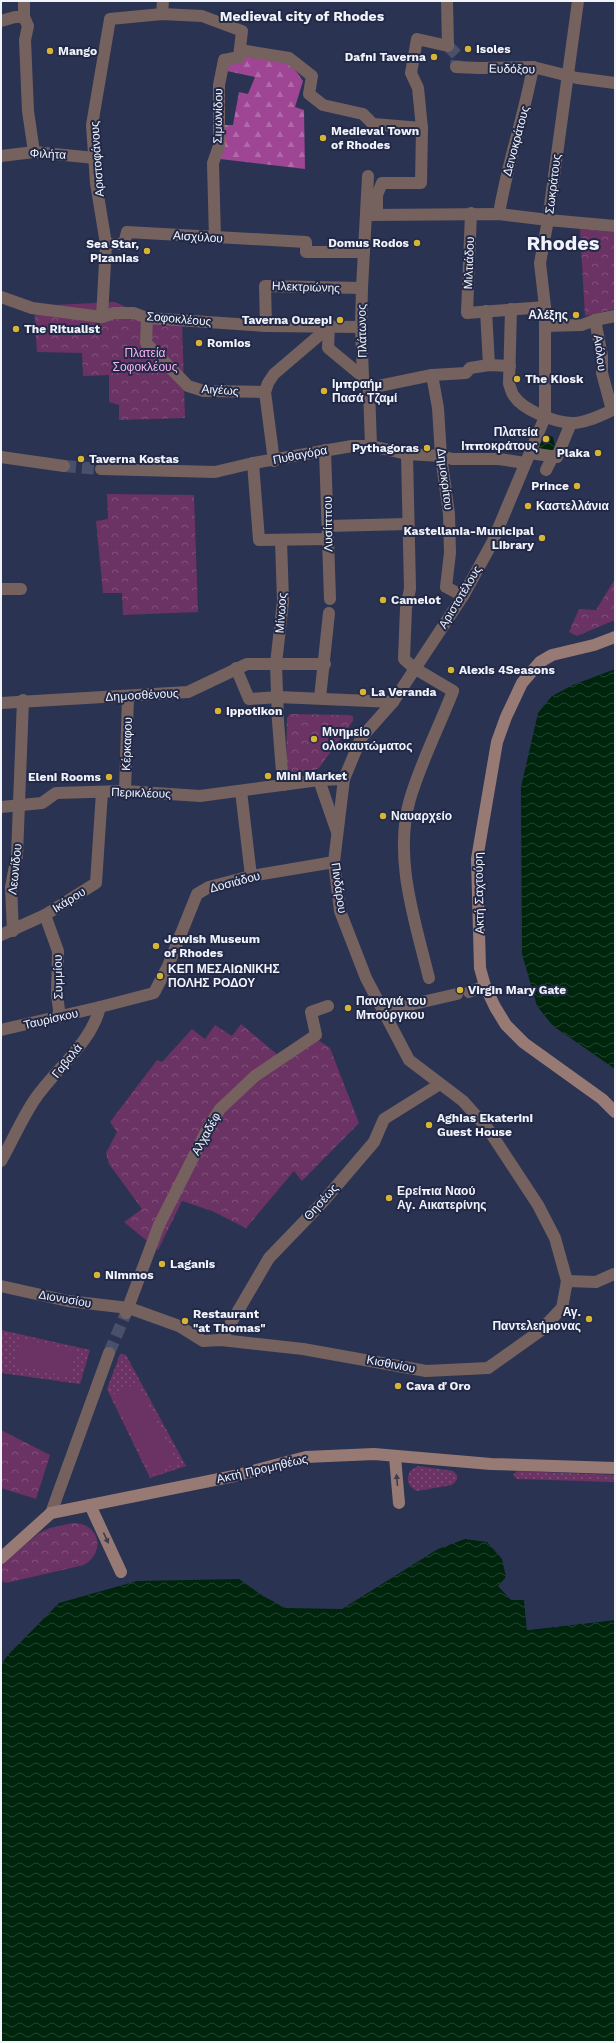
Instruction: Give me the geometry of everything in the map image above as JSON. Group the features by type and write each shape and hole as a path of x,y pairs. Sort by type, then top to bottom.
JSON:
{"main road":[{"name":"Ακτή Σαχτούρη","path":"615,637 594,645 552,655 540,662 522,683 506,717 497,742 477,859 480,968 485,986 506,1025 524,1043 602,1099 615,1112"},
{"name":"Ακτή Προμηθέως","path":"51,1513 234,1476 306,1458 374,1454 395,1457 491,1464 615,1468"},
{"path":"395,1457 399,1503"},
{"path":"90,1505 121,1572"},
{"path":"1,1558 51,1513"}],"street":[{"path":"24,1 24,17 28,26 25,40 28,118 34,152"},
{"path":"162,14 163,1"},
{"path":"447,1 448,46 417,39 412,73 418,88 422,128 421,183 382,183 372,214 499,214 615,226"},
{"name":"Σωκράτους","path":"527,458 545,416 546,326 540,263 548,220 561,112 578,1"},
{"name":"Αριστοφάνους","path":"106,244 96,183 92,125 110,19 162,14 202,16 242,31 240,50"},
{"path":"1,22 15,17 24,17"},
{"path":"240,50 289,58 312,76 309,94 323,105 363,114 373,124 422,128"},
{"name":"Σιμωνίδου","path":"215,238 213,163 219,146 219,85 224,60 239,57 240,50"},
{"name":"Ευδόξου","path":"456,67 533,68 615,83"},
{"name":"Δεινοκράτους","path":"499,214 504,185 528,98 533,68"},
{"name":"Φιλήτα","path":"1,156 34,152 95,158"},
{"name":"Πλάτωνος","path":"368,176 372,214 364,252 361,326 371,446"},
{"name":"Μιλτιάδου","path":"471,213 467,313 486,311"},
{"name":"Αισχύλου","path":"106,244 124,244 127,232 306,242 306,252 364,252"},
{"path":"102,317 106,244"},
{"name":"Ηλεκτριώνης","path":"266,326 265,286 362,288"},
{"name":"Σοφοκλέους","path":"1,296 32,308 102,317 114,313 134,313 147,318 266,326 361,326"},
{"path":"489,366 486,311 545,307"},
{"path":"511,310 510,384 513,396 524,406 545,416 577,422 613,409"},
{"path":"546,326 582,325 595,320 615,316"},
{"name":"Αιγέως","path":"147,318 146,343 188,386 204,391 265,392"},
{"name":"Αιόλου","path":"595,320 602,356 602,373 613,409"},
{"path":"329,327 328,348 366,383 466,373 470,368 510,366"},
{"path":"274,460 265,392 268,383 274,374 329,327"},
{"name":"Δημοκρίτου","path":"432,376 438,408 441,456 449,514 450,554 446,587 463,596"},
{"path":"546,470 552,456 557,457 577,422"},
{"name":"Πυθαγόρα","path":"101,469 215,472 253,463 352,446 371,446 407,454 441,456 452,459 499,459 552,456"},
{"name":"Λυσίππου","path":"325,450 330,599"},
{"path":"407,454 410,589 406,608 404,659 414,668 453,692 410,800 404,837 407,885 430,982 436,998"},
{"path":"1,457 64,466"},
{"name":"Αριστοτέλους","path":"393,702 414,668 463,596 492,543 527,458"},
{"path":"253,463 259,540 328,540"},
{"path":"328,526 408,524"},
{"name":"Μίνωος","path":"281,540 283,600 276,664 283,785"},
{"path":"1,589 21,589"},
{"path":"320,698 325,664 329,613"},
{"name":"Δημοσθένους","path":"1,703 23,700 128,697 188,692 247,664 325,664"},
{"path":"236,668 249,699 278,697 393,702"},
{"name":"Κέρκαφου","path":"125,791 128,697"},
{"name":"Λεωνίδου","path":"13,931 11,887 17,855 23,700"},
{"name":"Πινδάρου","path":"393,702 361,738 344,779 334,862 340,911 366,978 409,1060 463,1101 488,1129 538,1205 555,1238 567,1281"},
{"path":"338,835 319,780 344,779"},
{"name":"Περικλέους","path":"1,807 20,807 42,803 56,793 125,791 200,796 319,780"},
{"path":"241,791 251,876"},
{"name":"Ικάρου","path":"1,935 13,931 45,915 96,883 102,792"},
{"name":"Δοσιάδου","path":"100,1007 154,993 168,966 197,894 209,887 251,876 334,862"},
{"name":"Συμμίου","path":"45,915 58,951 58,995 60,1017"},
{"path":"469,992 485,986"},
{"path":"383,1011 457,994"},
{"name":"Αλχαδέφ","path":"128,1311 159,1225 209,1126 220,1108 256,1076 316,1035 311,1012 328,1006"},
{"name":"Ταυρίσκου","path":"1,1030 100,1007"},
{"name":"Γαβαλά","path":"1,1161 36,1099 87,1036 97,1021 100,1007"},
{"name":"Θησέως","path":"221,1340 269,1258 321,1204 374,1142 384,1119 440,1084"},
{"path":"567,1281 596,1282 614,1274 615,1275"},
{"name":"Κισθινίου","path":"128,1311 179,1326 203,1341 221,1340 303,1349 426,1371 488,1368 540,1331 562,1308 567,1281"},
{"name":"Διονυσίου","path":"1,1286 68,1301 128,1311"},
{"path":"51,1513 95,1387 109,1353"}],"green space":[{"path":"249,56 280,60 292,67 303,81 295,107 304,110 305,169 220,159 223,125 233,125 239,92 248,94 255,77 227,71 229,62"},
{"path":"580,229 615,232 615,309 585,316"},
{"name":"Πλατεία Σοφοκλέους","path":"115,302 159,322 182,324 185,418 119,420 119,405 109,402 109,375 83,376 82,353 37,352 34,306"},
{"path":"107,494 194,495 198,612 123,615 122,593 103,593 96,521 108,519"},
{"path":"615,579 615,620 577,636 569,632 579,609 596,610"},
{"path":"290,714 350,715 353,717 353,721 319,768 307,772 294,773 286,771 287,718"},
{"path":"241,1024 279,1056 309,1034 330,1048 359,1123 302,1181 294,1171 246,1228 212,1211 182,1201 158,1250 124,1222 142,1209 109,1164 106,1153 117,1132 110,1122 157,1060 162,1062 192,1029 205,1039 215,1025 232,1036"},
{"path":"1,1330 90,1350 80,1384 1,1373"},
{"path":"20,1338 76,1351 70,1377 14,1365"},
{"path":"120,1354 126,1355 186,1466 150,1478 107,1389"},
{"path":"137,1383 177,1462 152,1475 112,1395"},
{"path":"1,1430 50,1455 36,1499 1,1488"},
{"path":"418,1466 453,1471 457,1475 457,1480 452,1485 417,1491 411,1487 408,1482 408,1477 411,1470"},
{"path":"517,1471 615,1475 615,1482 517,1479 513,1475"},
{"path":"73,1523 82,1524 89,1528 97,1539 95,1553 84,1565 6,1583 1,1581 1,1565 39,1533 50,1528"}],"water":[{"path":"542,435 553,437 555,446 552,451 538,448"},
{"path":"615,669 615,1069 553,1026 537,1006 522,954 521,787 538,713 552,696 573,685"},
{"path":"465,1539 487,1542 502,1559 506,1577 498,1586 511,1600 524,1600 527,1630 615,1620 615,2042 1,2042 1,1665 7,1656 59,1603 137,1581 239,1579 263,1596 286,1608 342,1609 438,1549"}],"pier":[{"path":"524,1598 529,1628 615,1618 615,1620 527,1630"}],"tunnel":[{"path":"448,46 457,55 456,67"},
{"path":"64,466 101,469"},
{"path":"109,1353 126,1313"}],"place":[{"name":"Isoles","path":"468,49"},
{"name":"Mango","path":"50,51"},
{"name":"Dafni Taverna","path":"434,57"},
{"name":"Medieval Town of Rhodes","path":"323,138"},
{"name":"Domus Rodos","path":"417,243"},
{"name":"Sea Star, Pizanias","path":"147,251"},
{"name":"Αλέξης","path":"576,315"},
{"name":"Taverna Ouzepi","path":"340,320"},
{"name":"The Ritualist","path":"16,329"},
{"name":"Romios","path":"199,343"},
{"name":"The Kiosk","path":"517,379"},
{"name":"Ιμπραήμ Πασά Τζαμί","path":"324,391"},
{"name":"Πλατεία Ιπποκράτους","path":"546,439"},
{"name":"Pythagoras","path":"427,448"},
{"name":"Plaka","path":"598,453"},
{"name":"Taverna Kostas","path":"81,459"},
{"name":"Prince","path":"577,486"},
{"name":"Καστελλάνια","path":"528,506"},
{"name":"Kastellania-Municipal Library","path":"542,538"},
{"name":"Camelot","path":"383,600"},
{"name":"Alexis 4Seasons","path":"451,670"},
{"name":"La Veranda","path":"363,692"},
{"name":"Ippotikon","path":"218,711"},
{"name":"Μνημείο ολοκαυτώματος","path":"314,739"},
{"name":"Mini Market","path":"268,776"},
{"name":"Eleni Rooms","path":"109,777"},
{"name":"Ναυαρχείο","path":"383,816"},
{"name":"Jewish Museum of Rhodes","path":"156,946"},
{"name":"ΚΕΠ ΜΕΣΑΙΩΝΙΚΗΣ ΠΟΛΗΣ ΡΟΔΟΥ","path":"160,976"},
{"name":"Virgin Mary Gate","path":"460,990"},
{"name":"Παναγιά του Μπούργκου","path":"348,1008"},
{"name":"Aghias Ekaterini Guest House","path":"429,1125"},
{"name":"Ερείπια Ναού Αγ. Αικατερίνης","path":"389,1198"},
{"name":"Laganis","path":"162,1264"},
{"name":"Nimmos","path":"97,1275"},
{"name":"Αγ. Παντελεήμονας","path":"589,1319"},
{"name":"Restaurant \"at Thomas\"","path":"185,1321"},
{"name":"Cava ď Oro","path":"398,1386"}],"district":[{"name":"Medieval city of Rhodes","path":"302,16"},
{"name":"Rhodes","path":"563,243"}]}
